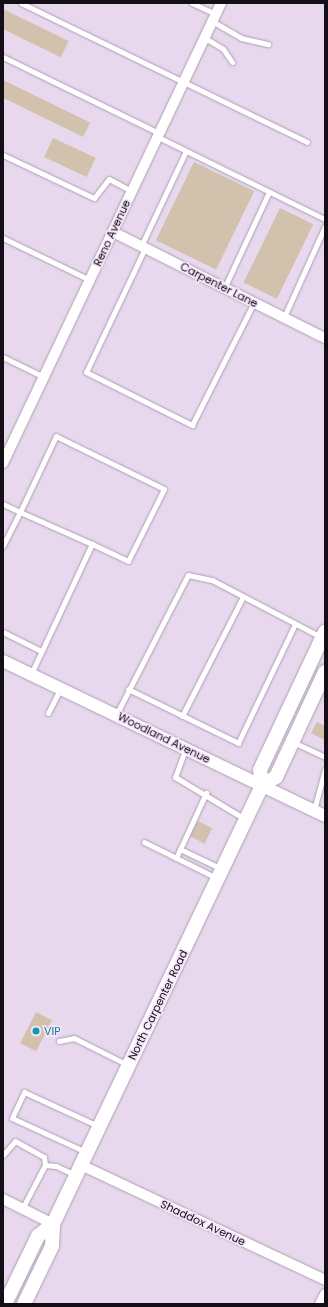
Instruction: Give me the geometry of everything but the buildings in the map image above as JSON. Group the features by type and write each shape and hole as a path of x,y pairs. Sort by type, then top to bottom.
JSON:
{"main road":[{"name":"North Carpenter Road","path":"262,786 260,770 324,635"},
{"name":"North Carpenter Road","path":"24,1304 52,1246 53,1224 81,1164 262,786 276,777 325,672"},
{"name":"North Carpenter Road","path":"5,1304 38,1236 53,1224"}],"street":[{"name":"Reno Avenue","path":"4,460 221,3"},
{"name":"Carpenter Lane","path":"113,232 325,338"},
{"name":"Woodland Avenue","path":"3,661 325,816"},
{"name":"Shaddox Avenue","path":"81,1164 325,1280"},
{"path":"3,1199 53,1224"},
{"path":"320,1304 325,1294"}],"lane":[{"path":"21,3 307,142"},
{"path":"192,3 241,38 268,44"},
{"path":"205,38 223,49 232,62"},
{"path":"3,57 159,135 186,151 325,219"},
{"path":"186,151 86,372 192,425 254,302"},
{"path":"3,155 94,198 109,179 132,191"},
{"path":"227,282 269,192"},
{"path":"284,317 325,226"},
{"path":"3,238 90,280"},
{"path":"3,357 44,377"},
{"path":"3,504 20,512 92,544 128,561 164,489 56,436 20,512 3,546"},
{"path":"31,674 92,544"},
{"path":"116,715 128,689 188,575 212,580 295,624 324,635"},
{"path":"182,716 243,597"},
{"path":"128,689 238,743 295,624"},
{"path":"3,632 41,651"},
{"path":"48,713 60,688"},
{"path":"292,742 325,757"},
{"path":"185,749 175,777 206,793 246,819"},
{"path":"314,810 325,769"},
{"path":"176,858 206,793"},
{"path":"144,842 176,858 220,874"},
{"path":"180,849 220,874"},
{"path":"59,1041 74,1038 128,1066"},
{"path":"81,1164 12,1118 24,1092 99,1127"},
{"path":"3,1155 15,1141 38,1151 44,1157 45,1165 22,1208"},
{"path":"45,1165 56,1166 81,1164"}],"place":[{"name":"VIP","path":"36,1031"}]}
